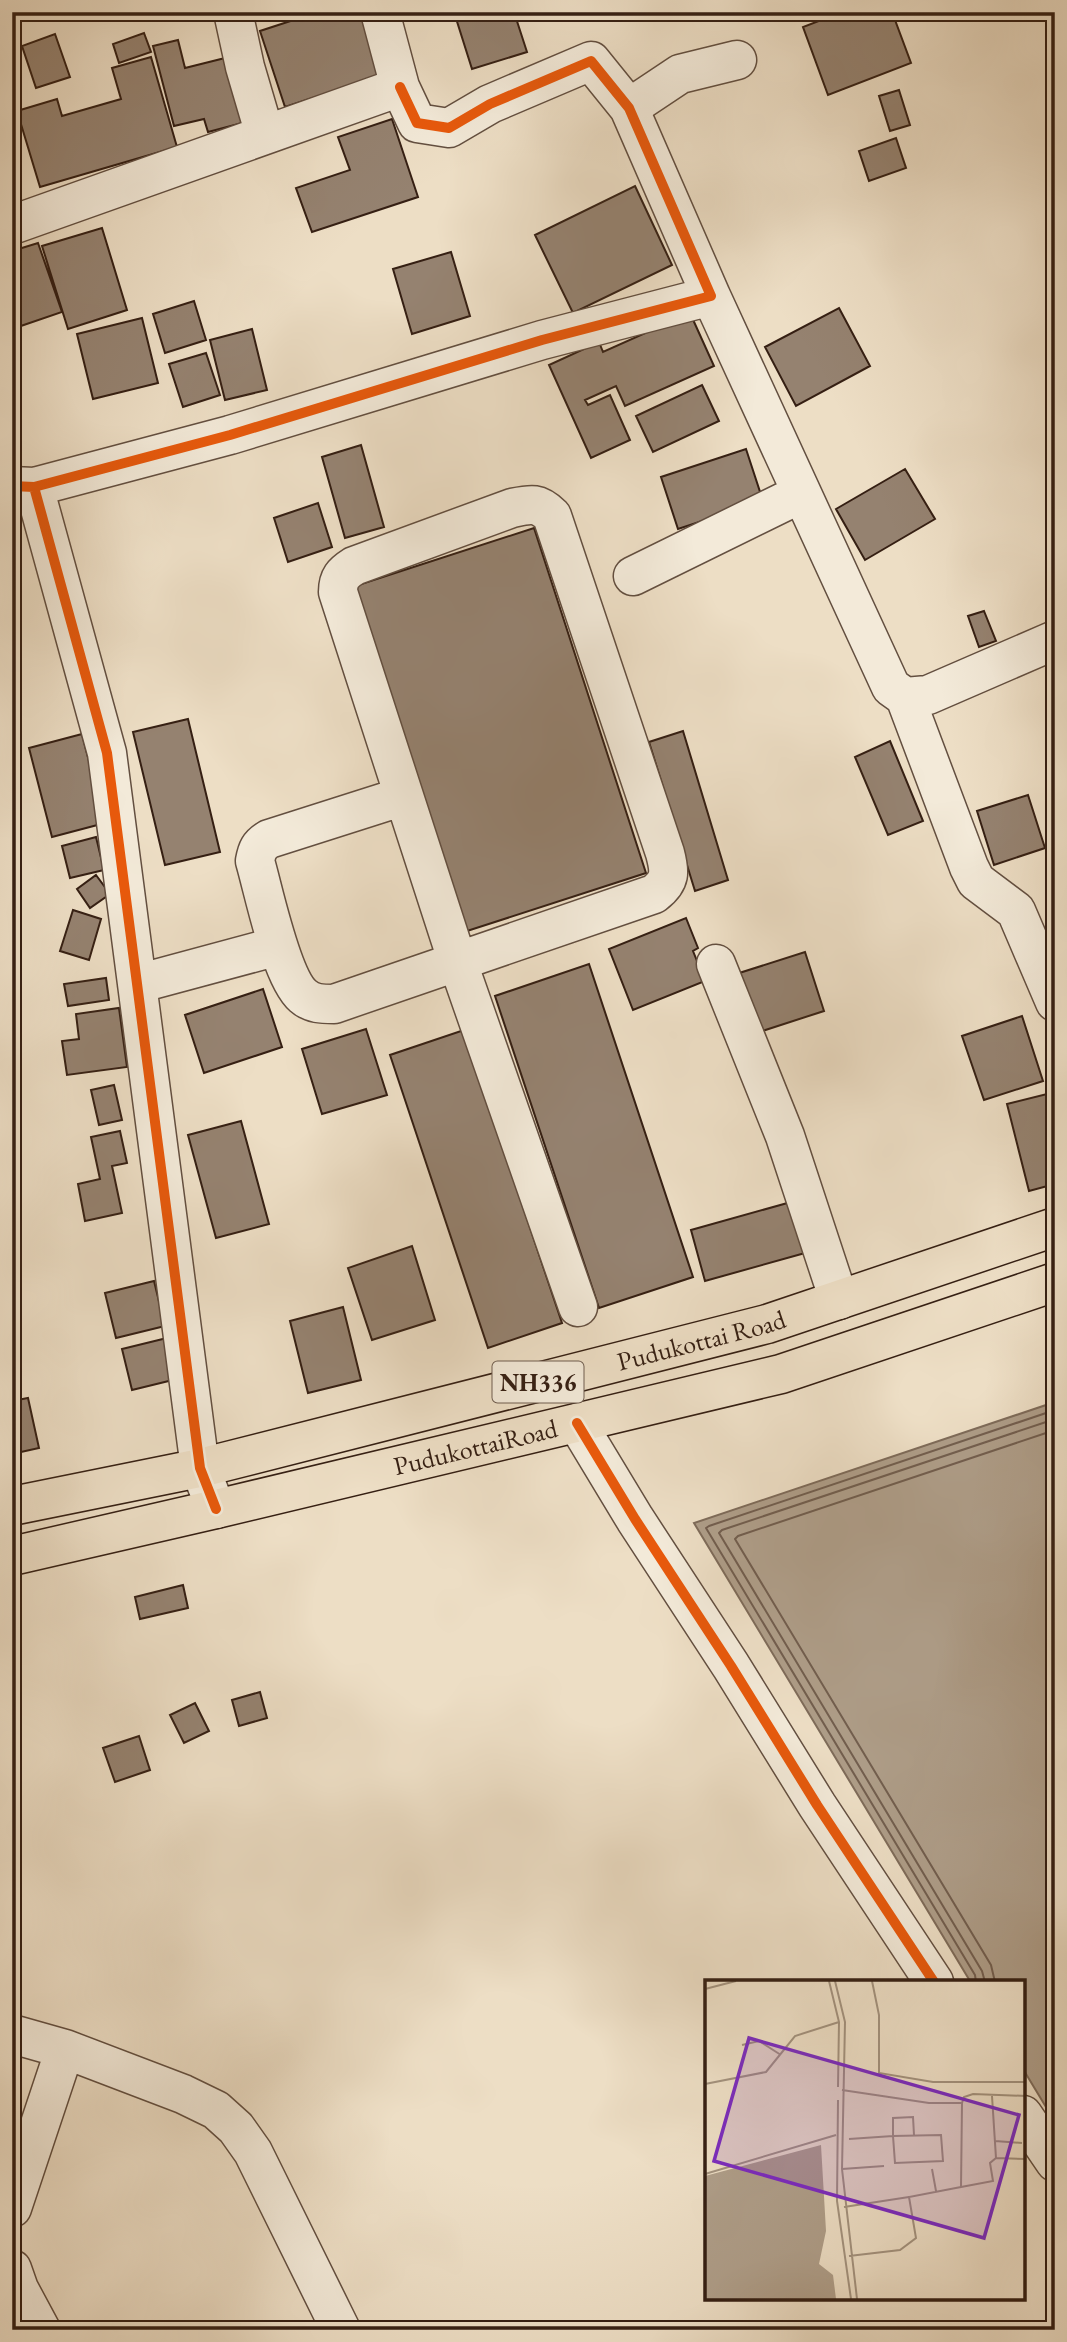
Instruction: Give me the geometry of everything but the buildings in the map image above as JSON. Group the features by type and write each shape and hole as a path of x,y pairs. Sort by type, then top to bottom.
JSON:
{"highway":[{"name":"Pudukottai Road","path":"12,1506 200,1468 767,1324 1055,1227"},
{"name":"PudukottaiRoad","path":"12,1556 781,1374 1055,1282"},
{"path":"602,1365 615,1413"}],"street":[{"path":"233,12 245,67 265,135"},
{"path":"380,12 400,87 417,123 449,128 490,104 591,61 629,108 800,494 891,687 905,696 928,695 1055,640"},
{"path":"629,108 680,74 737,60"},
{"path":"12,225 400,87"},
{"path":"216,1509 200,1468 107,753 23,486 229,435 542,340 711,296"},
{"path":"633,576 800,494"},
{"path":"404,796 269,839 261,844 257,851 256,862 278,946 294,986 304,998 317,1004 334,1004 458,962 654,894 666,885 670,870 552,516 542,506 512,508 354,566 344,572 338,581 338,592 458,962 578,1307"},
{"path":"905,696 969,867 976,881 1016,911 1055,1002"},
{"path":"137,984 278,946"},
{"path":"716,964 785,1136 839,1300"},
{"path":"577,1423 817,1805 933,1980"},
{"path":"12,2034 65,2049 183,2094 216,2110 236,2128 253,2151 341,2330"},
{"path":"12,2207 65,2049"},
{"path":"1025,2118 1055,2162"},
{"path":"12,2269 19,2289 41,2330"}],"water":[{"path":"1055,1402 1055,2122 1025,2072 1025,1980 969,1980 694,1523"}],"cycle path":[{"path":"34,487 230,435 542,340 711,296 629,108 591,61 490,104 449,128 417,123 400,87"},
{"path":"12,486 34,487 107,753 200,1468 216,1509"},
{"path":"577,1423 817,1805 933,1980"}]}
